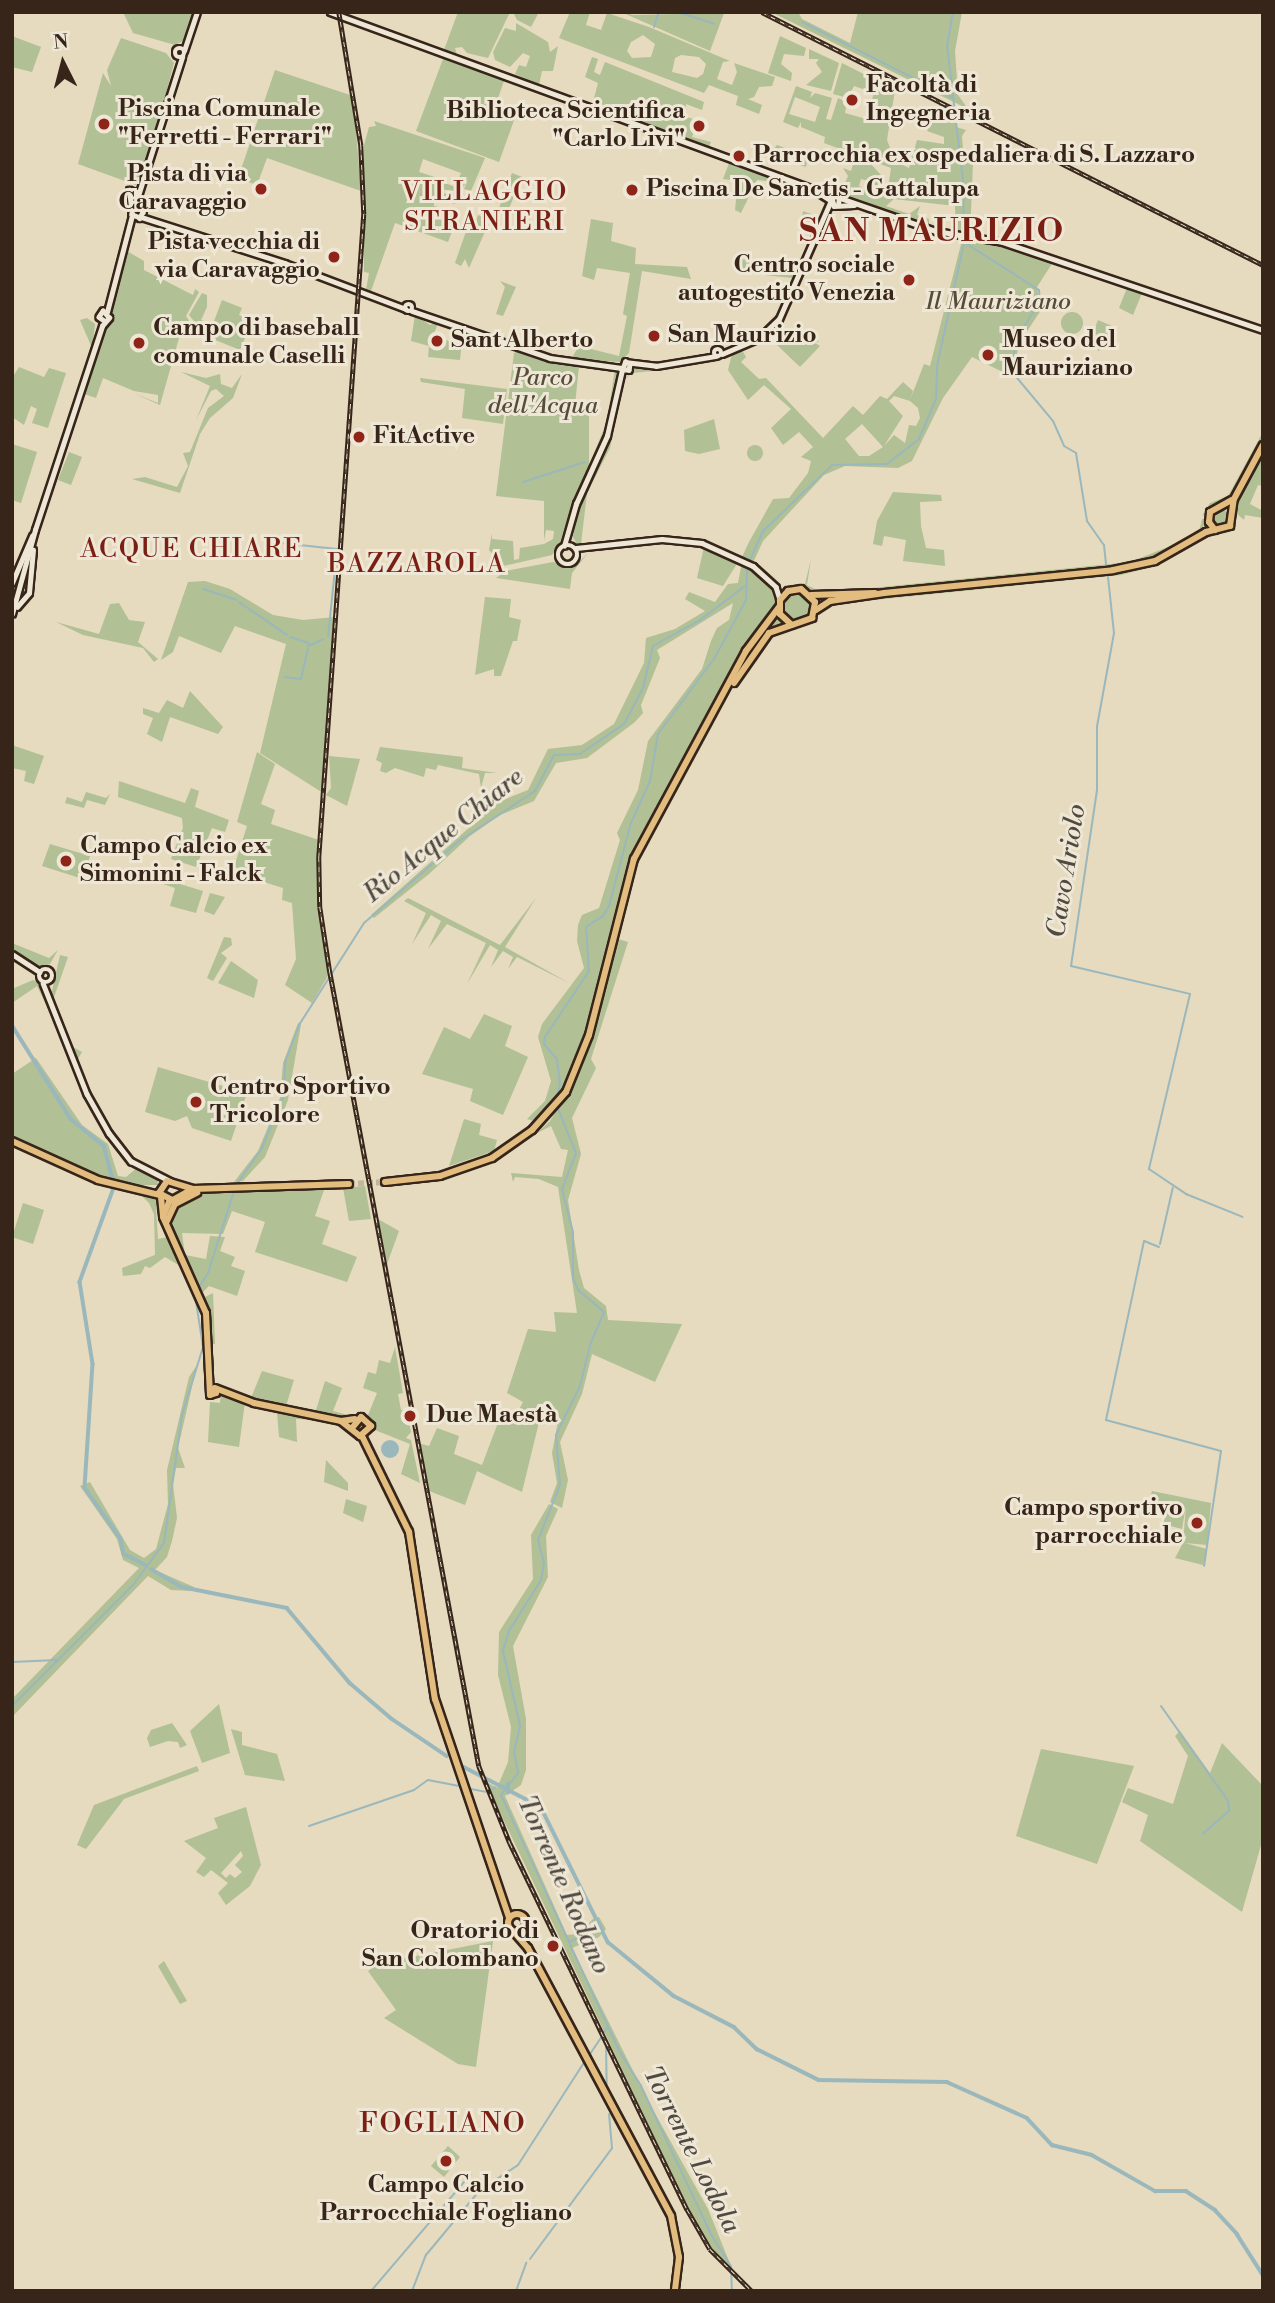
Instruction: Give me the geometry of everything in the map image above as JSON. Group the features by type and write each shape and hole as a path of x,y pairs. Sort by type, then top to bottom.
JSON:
{"main road":[{"path":"138,196 178,72 179,57 197,12"},
{"path":"330,12 811,188 833,202 865,206"},
{"path":"12,614 36,527 103,323 132,215 127,193 144,181"},
{"path":"126,237 141,216 138,196 134,189"},
{"path":"132,215 361,291 543,356 625,368 703,357 758,339 779,319 833,202 840,198 957,234 1003,242 1263,330"},
{"path":"594,549 569,565 561,561 559,552 570,530 576,504 605,445 625,368"},
{"path":"720,705 765,637 792,625 807,622 816,610 830,601 1125,568 1164,557 1202,534 1230,526 1234,499 1263,445"},
{"path":"1202,534 1212,510 1234,499"},
{"path":"1222,506 1230,512"},
{"path":"1209,522 1215,530"},
{"path":"12,583 36,527"},
{"path":"26,610 25,600 36,527"},
{"path":"570,530 578,558"},
{"path":"564,545 594,549 675,539 707,545 739,559 753,566 776,587 811,595 884,593"},
{"path":"776,587 782,617 792,625"},
{"path":"385,1182 440,1176 479,1164 517,1143 553,1110 586,1045 634,859 720,705 746,651 791,590"},
{"path":"811,595 816,610"},
{"path":"17,607 25,600"},
{"path":"12,954 40,972 46,982 48,996 91,1103 128,1158 174,1183 192,1189 349,1184"},
{"path":"40,972 51,971 46,982"},
{"path":"12,1141 89,1177 145,1189 160,1196 175,1198 192,1189"},
{"path":"156,1172 161,1185 160,1196 166,1222 197,1289 207,1319 209,1377 213,1389 254,1403 341,1421 365,1417 371,1426 365,1435"},
{"path":"145,1189 174,1183"},
{"path":"166,1222 175,1198 174,1183"},
{"path":"166,1222 170,1209 186,1195 226,1188"},
{"path":"352,1428 355,1419"},
{"path":"341,1421 365,1435 409,1532 435,1699 505,1897 508,1926 528,1948 671,2216 679,2257 675,2291"},
{"path":"505,1897 519,1914 525,1927 528,1948"},
{"path":"509,1917 519,1914"},
{"path":"514,1932 525,1927"}],"green space":[{"path":"123,12 194,12 183,41 175,45 133,33"},
{"path":"458,12 510,12 488,58 467,53 462,47 455,48 457,55 444,50"},
{"path":"513,12 539,12 531,27 517,20"},
{"path":"570,12 590,12 586,25 601,30 607,13 649,27 730,61 723,62 717,79 732,85 737,72 734,63 775,77 772,86 759,87 754,97 748,99 762,105 759,114 736,105 738,96 709,85 704,93 559,38","holes":["643,35 655,44 651,57 632,58 627,51 631,42","681,55 699,57 706,64 703,74 697,78 672,72 675,58"]},
{"path":"621,12 633,15 724,13 710,51"},
{"path":"771,12 798,12 802,19 850,43 858,12 962,12 955,51 958,95 968,109"},
{"path":"516,23 548,42 550,52 558,46 553,71 542,71 539,85 515,74 519,65 526,67 530,56 523,53 510,67 495,60 493,52 505,28 516,31"},
{"path":"12,36 41,47 32,72 12,67"},
{"path":"780,36 806,48 804,56 784,54 781,64 792,73 791,81 768,73"},
{"path":"121,38 166,53 174,63 152,148 136,185 78,164 103,73 111,86 107,70"},
{"path":"809,49 839,63 831,91 806,85 822,72 816,63 819,59 809,59"},
{"path":"592,57 598,59 594,72 600,75 605,62 704,102 702,110 686,104 685,116 698,121 692,137 711,142 709,147 593,102 598,83 585,77"},
{"path":"443,59 504,81 496,104 517,112 499,162 416,131"},
{"name":"Il Mauriziano","path":"842,63 895,90 887,140 895,161 909,168 917,140 944,144 944,137 927,131 940,104 958,112 956,127 966,130 962,136 964,161 973,162 970,237 1053,262 1037,287 1041,310 1018,345 1015,378 972,357 943,398 912,461 898,468 845,466 824,475 763,541 753,563 742,557 749,542 773,499 789,498 808,473 811,461 801,457 813,447 799,432 783,445 771,428 791,409 764,385 748,400 728,370 732,354 742,350 746,357 741,362 759,379 766,378 823,438 853,406 863,415 880,396 887,399 903,382 913,391 910,400 924,364 930,366 961,244 956,237 955,206 894,199 886,206 909,214 920,206 917,215 929,219 929,224 840,195 848,176 843,168 851,171 854,161 870,163 881,175 876,190 871,189 873,182 861,179 859,186 881,196 887,195 891,168 824,143 825,137 801,127 801,122 798,128 783,122 796,86 812,92 810,98 815,93 832,98 826,119 831,120 838,98 847,102 845,113 866,119 874,93 854,86 848,98 833,94","holes":["795,97 820,107 815,122 789,114","894,396 910,401 918,408 920,418 916,426 909,425 905,443 894,435 884,446 903,416 889,401","862,424 883,447 869,456 859,456 845,439"]},
{"path":"275,70 353,96 361,191 267,158 257,185 238,178"},
{"path":"374,121 485,158 471,191 464,189 469,176 463,188 456,185 461,173 423,159 419,172 441,179 436,192 453,195 454,191 439,189 442,182 458,188 455,204 434,198 434,206 459,213 448,242 395,223 371,291 366,290 369,273 364,272 364,145 369,127 376,126"},
{"path":"777,145 808,157 806,167 770,154"},
{"path":"729,163 774,177 774,182 757,180 741,213 735,210 738,181 723,179"},
{"path":"512,173 522,177 508,211 514,215 494,208 499,208"},
{"path":"803,211 822,218 814,236 800,232"},
{"path":"478,215 485,218 483,226 487,227 469,268 465,259 461,266 455,263 469,223 475,224"},
{"path":"591,219 613,223 611,241 636,248 635,264 687,267 691,279 642,271 629,353 620,362 571,359 579,346 619,356 627,316 623,314 630,273 597,268 594,280 582,276"},
{"name":"Campo di baseball comunale Caselli","path":"127,251 144,261 144,270 193,295 195,289 199,292 186,316 193,327 187,333 181,331 160,405 133,393 158,403 158,395 134,391 103,378 96,398 84,394 112,312"},
{"path":"736,258 798,270 792,278 735,272"},
{"path":"500,281 516,287 503,316 496,314 505,287"},
{"path":"1127,288 1142,293 1133,315 1119,308"},
{"path":"202,293 207,295 207,307 201,320 210,323 205,335 189,315"},
{"path":"222,300 242,308 239,315 252,321 240,350 208,337"},
{"path":"1068,312 1076,312 1083,319 1083,327 1076,334 1068,334 1061,327 1061,319"},
{"path":"415,315 430,325 439,321 430,343 440,347 443,338 458,346 459,331 448,323 463,329 460,360 428,357 429,346 411,341"},
{"path":"87,318 95,324 92,348 80,320"},
{"path":"1098,320 1112,326 1099,351 1088,345"},
{"path":"786,334 820,346 800,367 776,344"},
{"name":"Parco dell'Acqua","path":"519,350 579,366 575,405 589,408 589,466 607,421 615,369 620,371 605,438 575,500 563,543 552,555 503,566 489,550 492,533 492,539 513,541 514,560 519,559 520,548 544,544 553,539 554,531 546,530 544,541 544,501 496,496 514,353"},
{"path":"19,367 44,377 49,368 66,373 48,428 32,423 37,409 31,406 24,425 12,417 12,378"},
{"path":"652,367 653,371 632,373 624,380 610,448 587,493 581,544 586,546 578,546 573,537 576,511 604,452 623,381 634,369"},
{"path":"181,372 206,378 220,374 221,384 232,388 242,374 233,398 210,418 200,434 180,493 132,479 145,477 177,487 188,466 183,453 190,452 208,408 224,396 216,389 211,391 196,420 210,386"},
{"path":"420,378 507,389 503,424 462,418 465,389 421,382"},
{"path":"714,419 720,449 699,454 685,451 684,430"},
{"path":"1263,432 1263,442 1232,498 1202,516 1210,503 1228,496"},
{"path":"12,444 37,452 21,503 12,500"},
{"path":"755,445 761,447 761,459 755,461 749,459 747,453 749,447"},
{"path":"1263,450 1263,486 1258,485 1250,504 1263,511 1263,518 1245,515 1244,520 1236,513 1235,502"},
{"path":"69,452 82,457 71,485 58,480"},
{"path":"893,492 941,495 942,501 920,502 921,526 926,548 944,550 945,566 903,561 906,540 884,536 882,546 873,544 877,521"},
{"path":"1216,509 1224,509 1229,518 1227,525 1216,527 1211,522 1211,514"},
{"path":"1202,519 1206,519 1201,532 1169,552 1130,565 878,592 814,594 805,584 811,559 807,585 822,593 1130,562 1183,541 1200,528"},
{"path":"1208,532 1217,532 1158,565 1121,575 834,604 1130,570 1166,559"},
{"path":"704,547 738,562 723,586 697,578"},
{"path":"588,553 572,573 570,589 496,578 505,571 553,562 573,568"},
{"path":"742,562 776,589 777,607 633,855 591,1020 570,1080 550,1108 534,1121 527,1119 545,1101 551,1081 538,1037 542,1024 584,968 577,941 578,925 582,915 599,908 620,840 617,833 638,790 648,741 702,669 717,628 729,620 733,603 657,650 660,658 641,705 643,713 635,722 587,758 556,763 534,801 500,815 470,836 429,874 374,918 371,915 498,802 528,790 548,749 582,745 614,724 644,663 646,638 675,629 705,611 685,599 689,592 715,602 728,584 738,583"},
{"path":"205,581 230,589 273,615 303,620 335,617 323,793 260,753 286,644 235,626 221,653 179,636 173,652 161,660 188,582"},
{"path":"797,592 808,596 812,607 808,618 797,622 786,618 782,607 786,596"},
{"path":"485,597 511,599 509,617 521,620 517,641 513,641 501,676 494,676 494,669 475,675"},
{"path":"119,603 129,620 145,622 138,642 158,659 154,662 143,648 83,635 56,622 99,634 110,604"},
{"path":"778,614 785,624 764,636 733,683 745,655"},
{"path":"190,691 223,727 218,734 170,717 162,742 147,734 153,718 143,714 143,708 159,713 167,700 183,708"},
{"path":"12,745 44,756 34,784 24,781 26,771 12,768"},
{"path":"380,747 463,757 462,768 497,773 485,773 481,788 479,774 438,765 436,770 426,768 424,777 395,768 386,773 380,771 382,763 376,760"},
{"path":"257,752 275,764 261,804 275,810 271,824 319,840 319,908 329,974 312,1003 285,985 296,959 292,903 282,900 283,888 244,876 244,870 234,867 247,826 237,822"},
{"path":"329,756 360,759 347,806 326,795 331,788"},
{"path":"119,781 185,803 191,788 199,791 195,807 229,820 225,832 212,828 196,867 171,859 183,828 182,818 118,797"},
{"path":"86,792 106,798 110,794 105,805 87,800 84,808 65,803 67,797 82,802"},
{"name":"Campo Calcio ex Simonini - Falck","path":"50,844 90,856 83,879 42,866"},
{"path":"147,874 203,891 196,913 170,906 175,888 145,878"},
{"path":"210,893 225,897 214,915 204,911"},
{"path":"408,898 500,945 536,898 505,947 569,983 517,957 508,969 513,957 503,951 491,967 498,950 490,945 467,984 486,943 447,924 428,949 441,921 431,915 412,944 426,913 404,901"},
{"path":"224,937 231,938 232,945 221,953 227,958 213,981 207,978"},
{"path":"615,938 628,942 591,1059 596,1068 572,1118 581,1154 568,1200 579,1270 584,1288 606,1306 608,1320 682,1324 655,1382 592,1354 582,1394 560,1442 568,1480 562,1508 550,1502 557,1483 552,1453 559,1416 542,1410 522,1492 477,1471 465,1505 429,1491 418,1443 429,1446 437,1428 459,1436 454,1454 482,1465 499,1420 512,1423 523,1402 507,1393 528,1329 556,1332 554,1312 577,1313 558,1187 539,1179 515,1177 513,1182 511,1173 562,1177 568,1150 561,1149 551,1126 537,1133 550,1121 582,1067"},
{"path":"12,943 49,958 58,950 50,964 39,968 12,951"},
{"path":"60,955 68,957 52,1003 63,1030 50,1000"},
{"path":"231,961 258,980 254,998 218,983"},
{"path":"33,980 44,986 48,1009 37,986 12,1003 12,989"},
{"path":"484,1014 512,1026 505,1046 528,1057 503,1115 470,1101 473,1089 422,1074 444,1027 470,1039"},
{"path":"298,1023 301,1024 288,1100 265,1157 243,1181 234,1182 258,1151 280,1098 283,1063"},
{"path":"70,1045 82,1052 78,1059 75,1058"},
{"path":"36,1058 82,1125 108,1144 118,1176 126,1177 138,1167 157,1175 158,1185 131,1185 99,1177 12,1138 12,1074"},
{"name":"Centro Sportivo Tricolore","path":"158,1067 247,1093 231,1141 192,1128 187,1116 175,1121 145,1112"},
{"path":"464,1119 481,1124 479,1135 497,1140 494,1151 449,1166"},
{"path":"12,1143 87,1178 154,1193 161,1208 160,1216 156,1209 158,1239 168,1237 182,1267 165,1257 150,1268 145,1266 141,1274 123,1276 122,1268 155,1255 154,1214 149,1203 142,1196 81,1178"},
{"path":"365,1186 371,1219 349,1221 343,1188"},
{"path":"324,1190 315,1216 330,1221 322,1244 357,1257 347,1282 255,1252 265,1222 232,1211 223,1234 182,1233 185,1255 206,1259 210,1236 225,1237 220,1251 235,1257 231,1266 245,1271 237,1296 209,1286 201,1294 171,1229 170,1219 176,1206 195,1195 228,1191"},
{"path":"23,1203 44,1210 33,1244 12,1237"},
{"path":"378,1219 399,1231 387,1264"},
{"path":"213,1293 215,1344 212,1344 203,1298"},
{"path":"395,1347 403,1393 398,1394 401,1410 406,1409 411,1432 406,1438 411,1440 420,1483 401,1474 410,1444 370,1428 365,1433 356,1431 354,1423 348,1421 296,1419 297,1442 279,1437 277,1412 245,1402 239,1447 208,1442 210,1402 220,1403 221,1393 251,1398 262,1371 294,1380 286,1406 316,1410 325,1381 342,1388 333,1411 366,1420 377,1393 363,1388 368,1372 376,1374 379,1360 390,1363"},
{"path":"197,1365 178,1448 185,1468 176,1468 173,1484 177,1518 167,1557 155,1570 194,1587 193,1591 171,1590 148,1576 12,1717 12,1699 139,1568 123,1560 117,1539 80,1486 90,1482 130,1550 144,1558 156,1549 168,1504 167,1470 189,1377"},
{"path":"326,1460 348,1483 348,1491 324,1482"},
{"path":"1152,1491 1211,1503 1207,1545 1185,1543 1207,1549 1203,1565 1175,1558 1183,1543 1186,1506 1182,1529 1163,1524 1166,1513 1147,1508"},
{"path":"346,1499 367,1506 363,1522 343,1513"},
{"path":"549,1504 558,1509 546,1536 548,1577 513,1646 526,1719 526,1770 521,1785 505,1796 567,1935 578,1934 594,1918 599,1917 606,1929 599,1937 572,1948 647,2099 708,2209 733,2271 711,2248 691,2214 485,1781 497,1788 508,1762 511,1727 498,1675 499,1632 533,1579 531,1535"},
{"path":"219,1704 230,1753 202,1763 190,1731"},
{"path":"172,1723 187,1745 180,1748 178,1742 168,1741 150,1747 147,1738 151,1730"},
{"path":"231,1729 242,1732 242,1745 277,1754 285,1781 245,1775"},
{"path":"1180,1731 1210,1773 1222,1743 1263,1786 1263,1838 1242,1912 1140,1841 1148,1815 1122,1802 1128,1788 1173,1804 1188,1756 1175,1736"},
{"path":"1041,1749 1134,1766 1097,1864 1016,1836"},
{"path":"197,1766 199,1771 124,1799 86,1849 77,1845 94,1805"},
{"path":"246,1807 261,1865 250,1886 226,1905 218,1893 228,1883 211,1870 204,1877 196,1872 206,1858 184,1841 218,1828 214,1818","holes":["241,1851 243,1856 235,1865 242,1872 235,1878 230,1874 226,1878 221,1873"]},
{"path":"493,1941 476,2067 458,2064 384,2018 396,2010 368,1971 380,1963"},
{"path":"164,1961 187,2001 180,2004 158,1966"},
{"name":"Campo Calcio Parrocchiale Fogliano","path":"448,2146 460,2157 444,2177 431,2166"}],"water":[{"path":"386,1440 394,1440 399,1449 397,1456 386,1458 381,1453 381,1445"}],"waterway":[{"path":"654,27 659,12"},
{"name":"Torrente Rodano","path":"953,12 947,45 963,182 964,233"},
{"path":"681,13 714,24"},
{"path":"802,22 951,97"},
{"name":"Torrente Rodano","path":"556,1101 560,1084 557,1059 544,1044 545,1037 589,971 586,927 603,916 609,906 631,823 650,781 658,734 714,659 746,600 747,567 763,531 832,465 887,464 919,439 936,399 937,366 965,239"},
{"name":"Cavo Ariolo","path":"967,244 1039,290 1040,301 1015,341 1013,373 1053,421 1064,446 1076,453 1087,521 1104,545 1106,565"},
{"path":"773,332 788,331 817,341"},
{"path":"523,482 585,462"},
{"path":"272,542 337,549 328,637"},
{"name":"Cavo Ariolo","path":"1108,577 1114,633 1097,727 1097,790 1071,966 1190,994 1149,1169 1186,1194 1243,1217"},
{"name":"Rio Acque Chiare","path":"237,1184 262,1148 284,1095 285,1062 299,1025 364,923 459,841 535,791 554,755 580,754 624,724 643,688 653,646 700,620 745,586"},
{"path":"203,589 236,600"},
{"path":"239,602 287,635"},
{"path":"290,637 309,643"},
{"path":"308,646 324,639"},
{"path":"285,677 301,679 308,649"},
{"path":"12,1025 71,1119 104,1146 113,1179"},
{"name":"Torrente Rodano","path":"557,1106 576,1153 562,1189 573,1232 573,1278 578,1290 604,1312 590,1345 580,1386 556,1435 560,1485 538,1540 544,1563 541,1580 509,1631 503,1651 520,1726 514,1752 518,1773 501,1795 620,2052 641,2086 712,2236 731,2266 732,2291"},
{"name":"Cavo Ariolo","path":"1160,1244 1173,1187"},
{"path":"113,1191 80,1282 93,1364 85,1488 121,1539 124,1554 146,1565"},
{"name":"Rio Acque Chiare","path":"197,1290 208,1273 234,1191"},
{"name":"Cavo Ariolo","path":"1159,1247 1144,1241 1106,1420 1221,1451 1204,1566"},
{"name":"Rio Acque Chiare","path":"12,1706 133,1585 164,1543 182,1415 203,1347 195,1295"},
{"path":"151,1569 182,1587 287,1608 350,1683 392,1719 447,1756"},
{"path":"12,1662 57,1660"},
{"name":"Cavo Ariolo","path":"1161,1706 1228,1801 1229,1811 1203,1834"},
{"path":"464,1767 541,1807 608,1942 674,1996 734,2027 757,2049 819,2080 947,2082 1027,2118 1052,2145 1092,2155 1155,2191 1186,2191 1215,2210 1237,2234 1263,2275"},
{"path":"309,1826 414,1790 428,1780 460,1786"},
{"name":"Torrente Rodano","path":"508,1784 508,1793"},
{"path":"488,1792 496,1787"},
{"path":"471,1789 486,1792"},
{"path":"569,1942 593,1931"},
{"path":"603,2033 607,2028"},
{"path":"588,2057 602,2036"},
{"path":"606,2045 607,2084"},
{"path":"412,2291 426,2255 480,2190 518,2165 585,2061"},
{"path":"530,2259 612,2148 609,2114"},
{"path":"371,2291 470,2175"},
{"path":"516,2291 526,2263"}],"tunnel":[{"path":"349,1184 385,1182"}],"railway":[{"path":"339,12 361,145 364,214 319,857 320,907 330,972 479,1766 510,1843 687,2209 710,2249 752,2291"},
{"path":"762,12 1263,265"}],"place":[{"name":"Facoltà di Ingegneria","path":"852,100"},
{"name":"Piscina Comunale \"Ferretti - Ferrari\"","path":"104,124"},
{"name":"Biblioteca Scientifica \"Carlo Livi\"","path":"699,126"},
{"name":"Parrocchia ex ospedaliera di S. Lazzaro","path":"739,156"},
{"name":"Pista di via Caravaggio","path":"261,189"},
{"name":"Piscina De Sanctis - Gattalupa","path":"632,190"},
{"name":"Pista vecchia di via Caravaggio","path":"334,257"},
{"name":"Centro sociale autogestito Venezia","path":"909,280"},
{"name":"San Maurizio","path":"654,336"},
{"name":"Sant Alberto","path":"437,341"},
{"name":"Campo di baseball comunale Caselli","path":"139,343"},
{"name":"Museo del Mauriziano","path":"988,355"},
{"name":"FitActive","path":"359,437"},
{"name":"Campo Calcio ex Simonini - Falck","path":"66,861"},
{"name":"Centro Sportivo Tricolore","path":"196,1102"},
{"name":"Due Maestà","path":"410,1416"},
{"name":"Campo sportivo parrocchiale","path":"1197,1523"},
{"name":"Oratorio di San Colombano","path":"553,1946"},
{"name":"Campo Calcio Parrocchiale Fogliano","path":"446,2161"}],"district":[{"name":"VILLAGGIO STRANIERI","path":"485,208"},
{"name":"SAN MAURIZIO","path":"932,231"},
{"name":"ACQUE CHIARE","path":"192,550"},
{"name":"BAZZAROLA","path":"417,565"},
{"name":"FOGLIANO","path":"443,2124"}],"water label":[{"name":"Torrente Lodola","path":"691,2150"}]}
